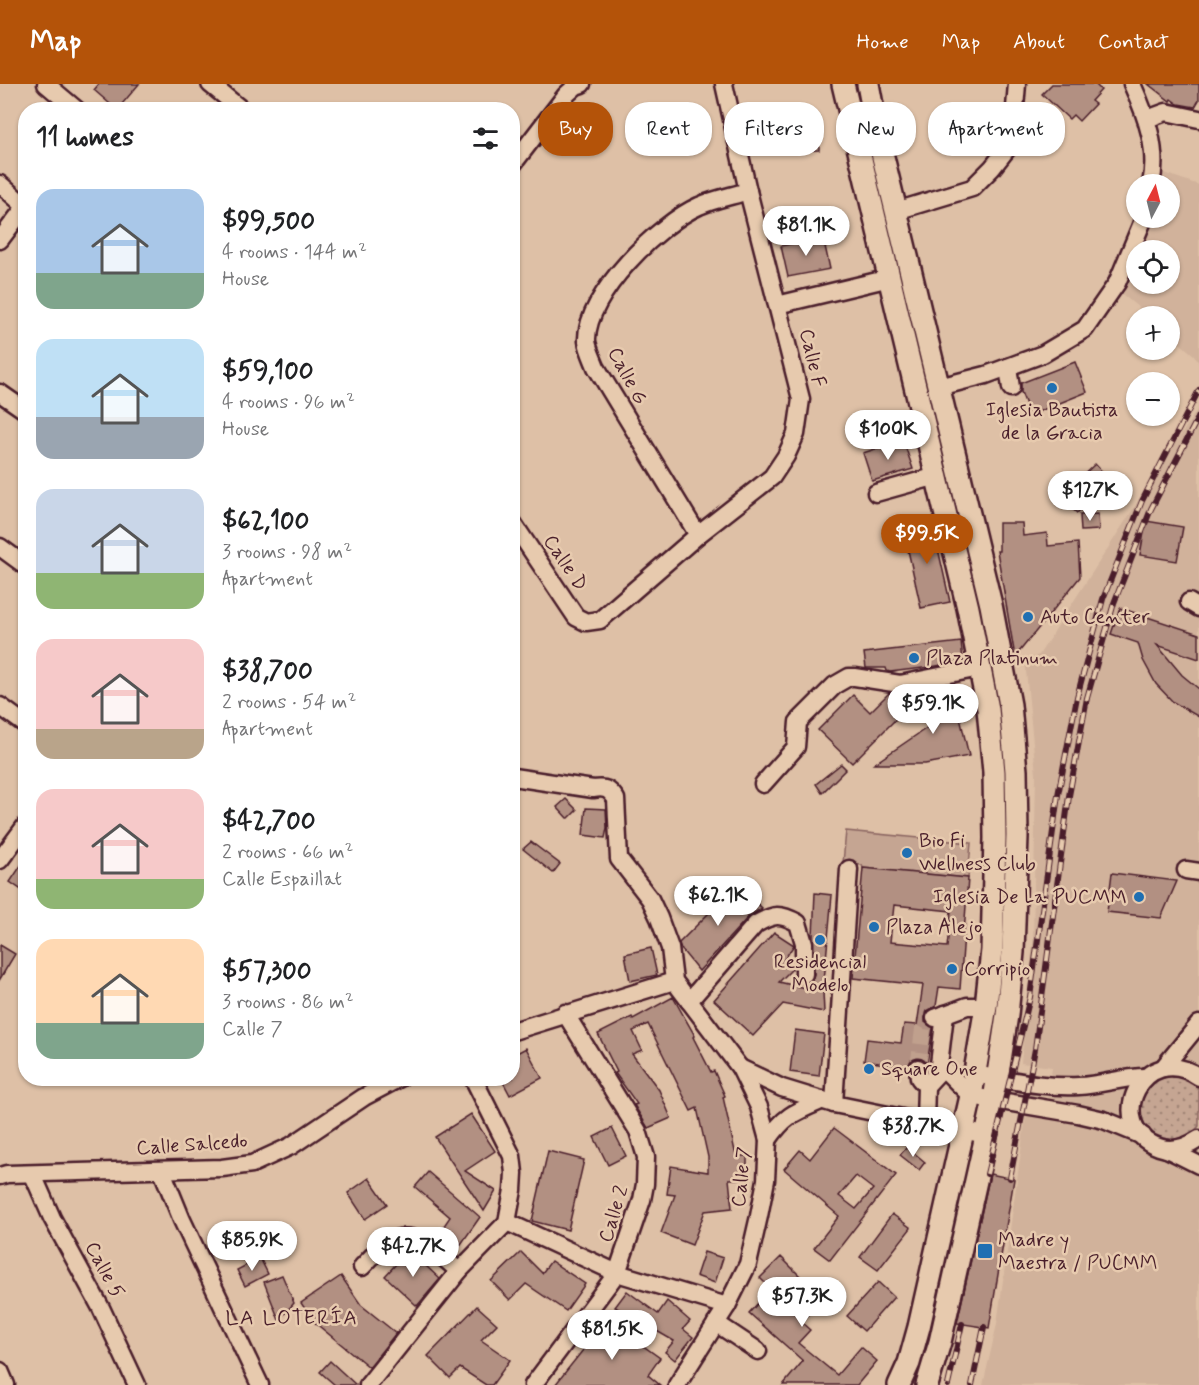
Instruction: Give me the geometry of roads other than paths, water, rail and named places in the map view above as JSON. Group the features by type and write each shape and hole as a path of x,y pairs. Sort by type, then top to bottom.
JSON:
{"main road":[{"path":"843,84 938,476 988,709 994,772 992,950 986,1006 964,1130 919,1327 900,1385"},
{"path":"868,84 896,211 991,604 1010,705 1016,771 1017,836 1013,952 998,1078 940,1342 927,1385"}],"street":[{"path":"46,84 67,102"},
{"path":"210,84 232,102"},
{"path":"520,155 566,95 582,84"},
{"name":"Calle F","path":"586,622 600,620 609,615 698,535 772,477 786,456 796,434 801,399 748,191 724,84"},
{"path":"896,211 972,188 992,168 1006,149 1013,131 1017,84"},
{"path":"1132,84 1148,119 1154,174"},
{"path":"1148,119 1166,112 1199,119"},
{"path":"0,184 18,201"},
{"name":"Calle G","path":"698,535 596,368 587,342 590,322 596,308 625,266 652,236 675,218 700,205 748,191"},
{"path":"0,240 18,216"},
{"path":"939,387 1008,367 1043,354 1085,329 1117,283 1140,228"},
{"path":"777,305 890,278"},
{"path":"1008,367 1011,388"},
{"path":"0,393 18,405"},
{"path":"876,493 938,476"},
{"name":"Calle D","path":"520,533 576,617 586,622"},
{"path":"0,547 18,560"},
{"path":"763,784 796,747 798,722 843,680 855,677 906,683 980,668"},
{"path":"0,706 18,718"},
{"path":"520,778 593,789 603,788 612,792 616,799 619,859 650,899 659,918 670,948 674,981 520,1029"},
{"path":"0,860 18,836"},
{"path":"828,1102 849,868"},
{"path":"689,1001 756,924 769,916 785,916 798,923 804,944 804,974"},
{"name":"Calle 7","path":"674,981 740,1068 759,1107 768,1140 765,1180 748,1264 727,1306 677,1385"},
{"path":"925,1122 926,1086 938,1073 940,1065 940,1016 967,1006 986,1006"},
{"name":"Calle 2","path":"533,1385 617,1273 642,1200 645,1184 646,1157 638,1131 565,1013"},
{"path":"1163,1068 1199,1024"},
{"path":"940,1065 971,1096 1104,1120 1199,1165"},
{"path":"975,1074 1078,1086 1126,1077 1145,1077 1163,1068 1177,1067 1191,1071 1199,1077"},
{"path":"740,1068 782,1088 828,1102 986,1134"},
{"path":"918,1068 919,1078 926,1086"},
{"path":"1143,1137 1135,1126 1131,1113 1132,1100 1145,1077"},
{"name":"Calle Salcedo","path":"0,1176 162,1171 252,1164 291,1146 364,1097 385,1086"},
{"path":"368,1385 459,1271 507,1222 513,1190 512,1156 477,1086"},
{"path":"768,1140 781,1121 796,1111 828,1102"},
{"path":"1166,1149 1179,1149 1199,1139"},
{"path":"162,1171 182,1220 260,1385"},
{"name":"Calle 5","path":"33,1175 52,1218 100,1308 137,1385"},
{"path":"507,1222 617,1273 727,1306"},
{"path":"362,1267 387,1242 409,1237 424,1242 459,1271"},
{"path":"716,1323 758,1351"},
{"path":"0,1371 6,1385"}],"tunnel":[{"path":"918,1068 923,1029 927,1022 934,1018"}],"railway":[{"path":"987,1174 1030,997 1058,795 1077,697 1103,599 1142,501 1199,390"},
{"path":"1010,1178 1035,1049 1069,796 1087,698 1114,603 1151,509 1199,416"},
{"path":"948,1385 962,1324"},
{"path":"972,1385 984,1327"}],"place":[{"name":"Iglesia Bautista de la Gracia","path":"1052,388"},
{"name":"Auto Center","path":"1028,617"},
{"name":"Plaza Platinum","path":"914,658"},
{"name":"Bio Fi Wellness Club","path":"907,853"},
{"name":"Iglesia De La PUCMM","path":"1139,897"},
{"name":"Plaza Alejo","path":"874,927"},
{"name":"Residencial Modelo","path":"820,940"},
{"name":"Corripio","path":"952,969"},
{"name":"Square One","path":"869,1069"},
{"name":"Madre y Maestra / PUCMM","path":"985,1251"}],"district":[{"name":"LA LOTERÍA","path":"292,1318"}]}
